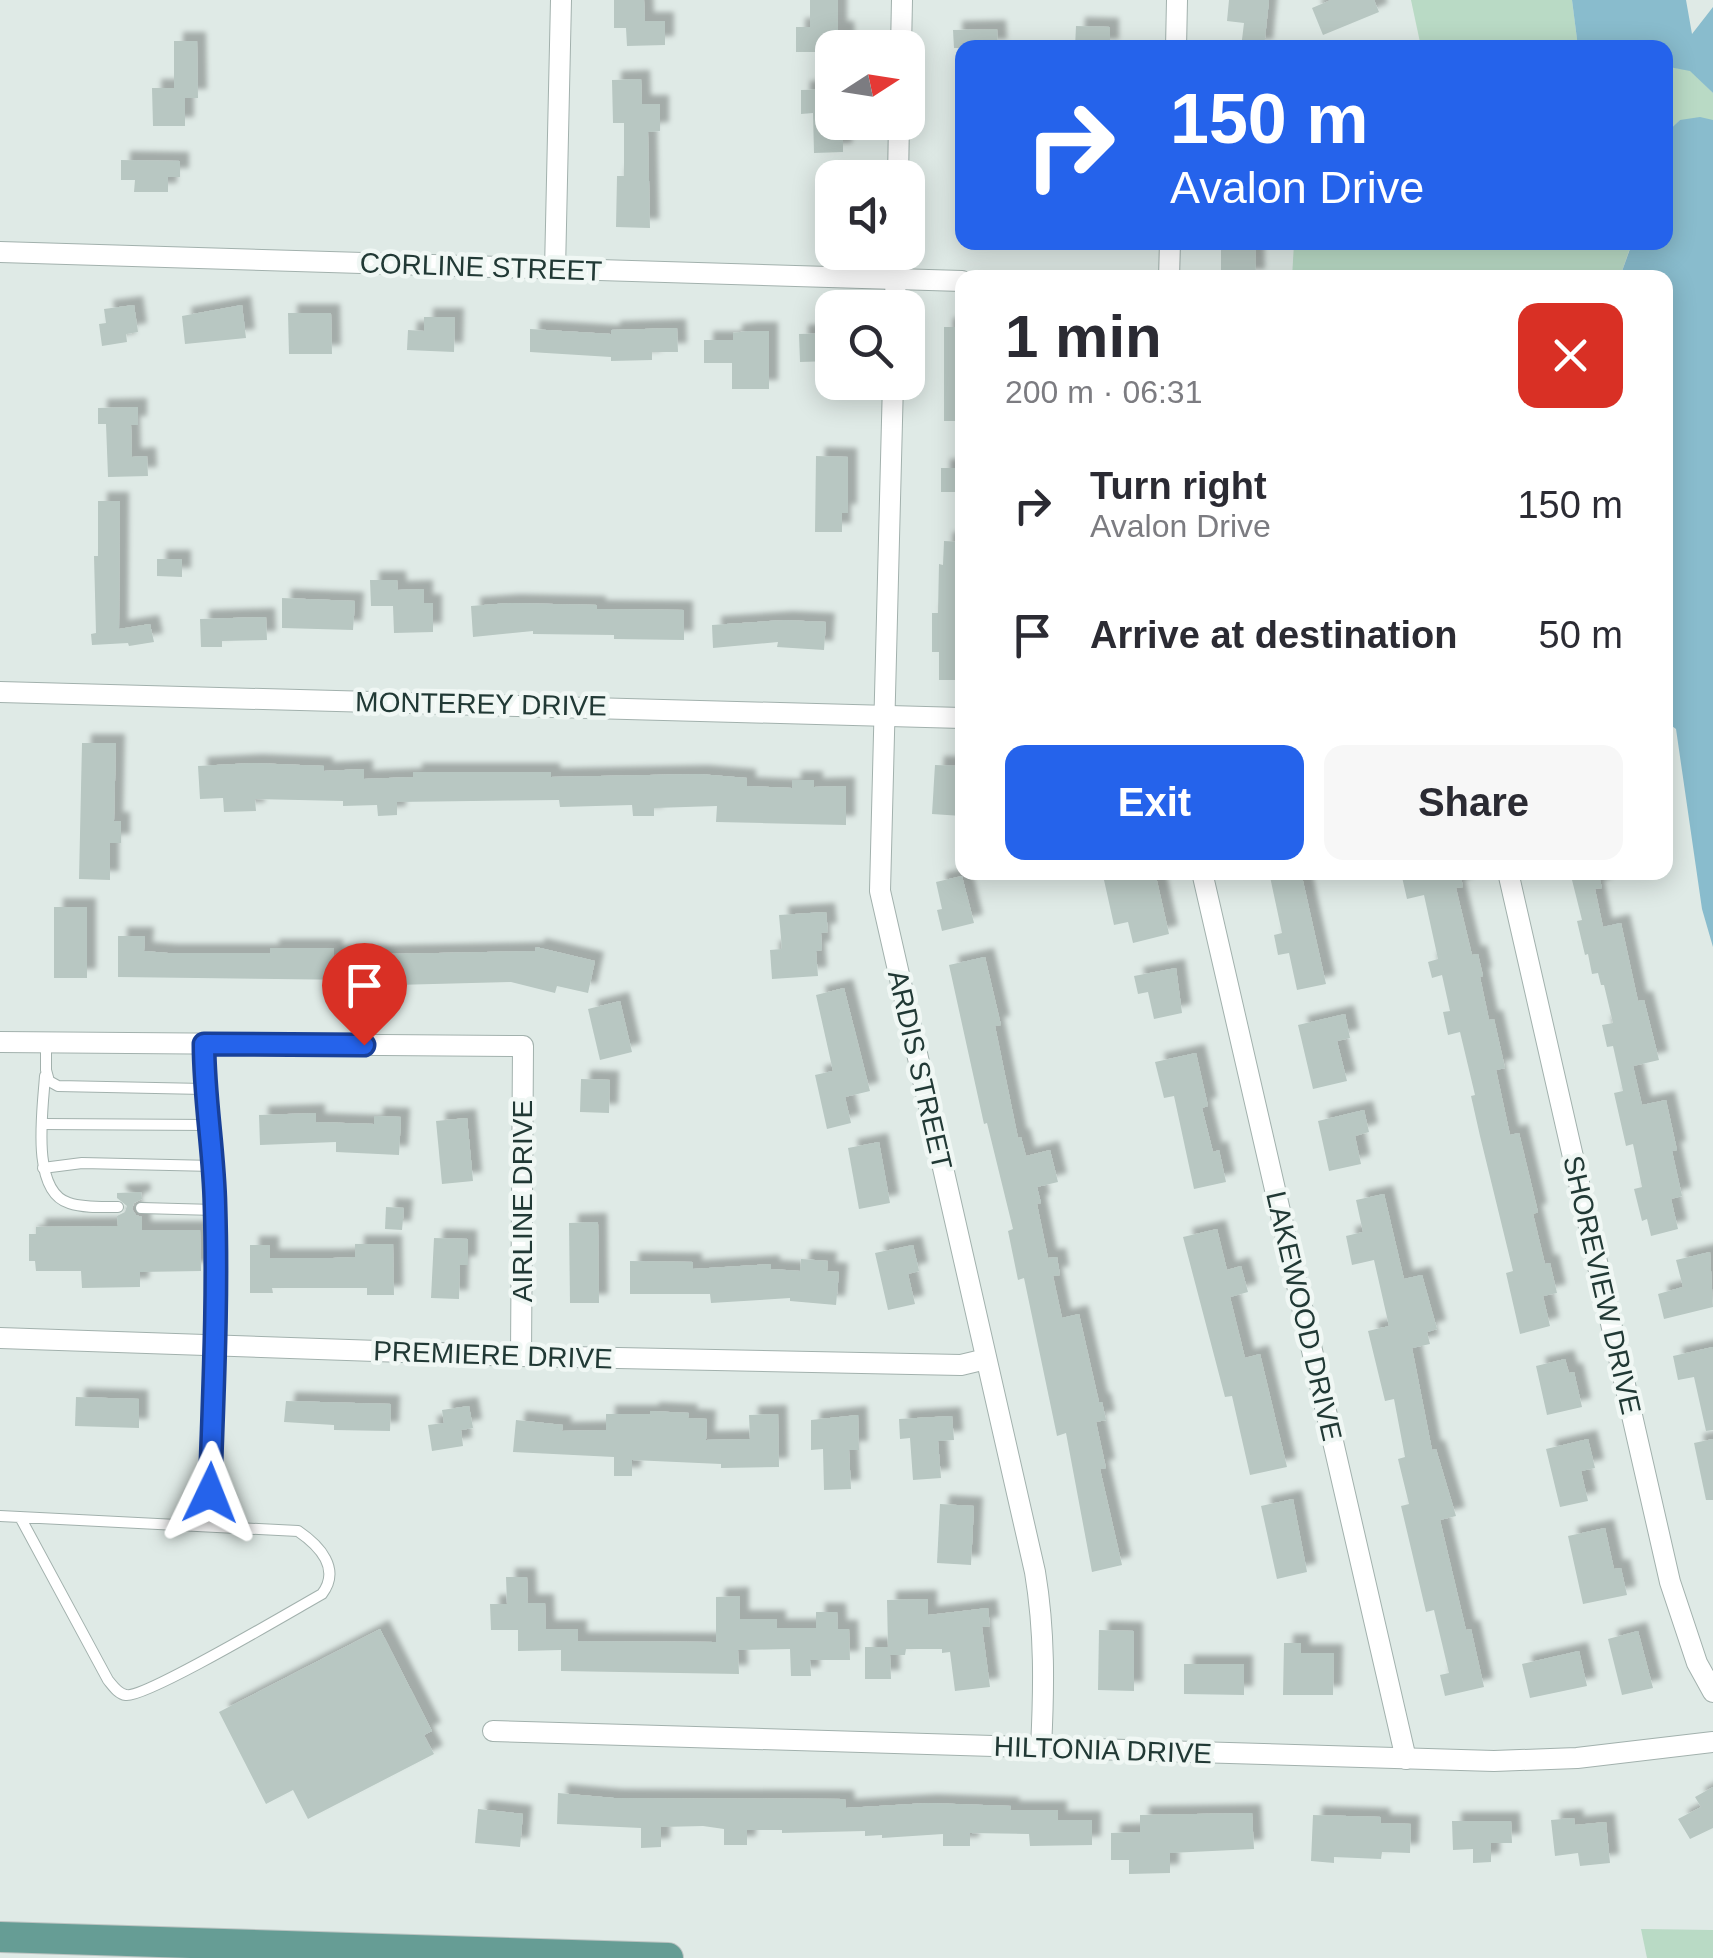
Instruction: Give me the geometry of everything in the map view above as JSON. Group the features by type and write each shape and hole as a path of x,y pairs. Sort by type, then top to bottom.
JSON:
{"main road":[{"path":"0,1937 668,1958"}],"street":[{"path":"555,270 560,0"},
{"path":"901,30 902,0"},
{"path":"1176,40 1177,0"},
{"name":"CORLINE STREET","path":"0,252 955,281"},
{"path":"895,270 895,290"},
{"name":"ARDIS STREET","path":"892,400 880,891 1042,1616 1045,1662 1041,1748"},
{"name":"MONTEREY DRIVE","path":"0,692 955,718"},
{"name":"LAKEWOOD DRIVE","path":"1204,880 1406,1759"},
{"name":"SHOREVIEW DRIVE","path":"1510,880 1670,1582 1697,1663 1713,1692"},
{"path":"0,1042 204,1044"},
{"name":"AIRLINE DRIVE","path":"204,1044 523,1046 520,1356"},
{"name":"PREMIERE DRIVE","path":"0,1338 520,1356 961,1364 986,1359"},
{"name":"HILTONIA DRIVE","path":"492,1732 1494,1761 1577,1758 1713,1742"}],"lane":[{"path":"46,1043 43,1168 57,1197 68,1203 118,1207"},
{"path":"204,1044 204,1089 216,1210 208,1525"},
{"path":"46,1070 49,1081 58,1086 204,1089"},
{"path":"42,1124 209,1125"},
{"path":"43,1168 82,1164 214,1166"},
{"path":"141,1208 216,1210"},
{"path":"0,1516 208,1525 298,1531 324,1555 330,1571 329,1585 322,1594 140,1694 126,1696 108,1680 20,1517"}],"green space":[{"path":"1411,0 1572,0 1577,40 1420,40"},
{"path":"1673,68 1690,70 1713,93 1713,120 1680,120 1673,127"},
{"path":"1294,250 1629,250 1622,270 1292,270"},
{"path":"1641,1929 1713,1930 1713,1958 1647,1958"}],"water":[{"path":"1572,0 1686,0 1692,34 1713,7 1713,93 1690,71 1673,68 1673,40 1577,40"},
{"path":"1680,120 1713,120 1713,947 1702,909 1673,727 1673,270 1622,270 1630,250 1673,250 1673,127"}],"building":[{"path":"614,0 644,0 645,21 665,21 665,45 627,46 626,28 614,28"},
{"path":"810,0 838,0 838,30 815,30 815,52 796,52 796,27 810,27"},
{"path":"1229,0 1269,0 1265,40 1242,40 1244,23 1227,21"},
{"path":"1331,0 1374,0 1379,12 1323,35 1312,8"},
{"path":"1076,26 1110,27 1110,40 1075,40"},
{"path":"997,29 998,40 955,40 954,48 953,30"},
{"path":"174,41 197,41 198,98 185,98 185,126 153,126 152,88 174,88"},
{"path":"641,79 642,104 660,104 660,131 648,132 650,228 616,227 617,176 624,176 624,123 613,123 612,80"},
{"path":"801,90 815,90 815,140 843,140 843,152 814,153 813,113 801,114"},
{"path":"121,160 180,161 180,177 168,177 168,192 134,192 135,180 121,180"},
{"path":"1221,250 1255,250 1256,270 1221,270"},
{"path":"134,305 138,332 126,334 127,342 102,346 99,324 106,323 104,309"},
{"path":"242,305 246,338 185,344 182,316"},
{"path":"288,313 331,313 332,354 289,354"},
{"path":"424,317 455,317 454,352 407,350 408,330 424,331"},
{"path":"944,327 955,327 955,421 944,421"},
{"path":"677,328 678,352 652,352 652,360 611,361 611,357 530,352 530,329 611,334 611,330"},
{"path":"769,331 769,389 732,389 732,363 704,363 704,340 733,340 733,333"},
{"path":"799,334 815,334 815,362 800,362"},
{"path":"138,407 138,425 131,425 132,457 147,456 148,476 108,477 106,424 98,424 98,408"},
{"path":"816,456 848,457 848,513 842,513 842,532 815,532"},
{"path":"941,468 955,468 955,492 941,492"},
{"path":"98,501 120,501 119,629 150,624 154,642 92,645 91,634 96,633 94,556 98,556"},
{"path":"944,541 955,542 955,680 939,680 939,652 932,652 932,613 938,613 939,564 943,565"},
{"path":"157,559 182,559 182,577 157,576"},
{"path":"370,580 397,580 398,590 424,589 424,603 433,603 433,632 394,633 393,606 371,606"},
{"path":"282,598 355,601 353,630 282,628"},
{"path":"511,603 684,610 684,640 614,639 614,635 533,631 473,637 471,606"},
{"path":"266,617 267,640 222,641 222,647 201,647 200,619"},
{"path":"784,620 826,622 824,650 777,647 778,642 713,648 712,625"},
{"path":"82,743 116,743 114,821 121,821 121,843 110,843 110,880 79,879"},
{"path":"935,765 955,766 955,816 932,814"},
{"path":"198,766 324,766 324,771 364,769 364,779 413,777 413,772 551,772 551,777 699,774 747,778 747,786 792,788 792,780 814,780 814,787 846,786 846,825 716,822 717,806 654,808 654,816 633,816 632,805 560,807 559,800 397,802 397,815 378,816 377,805 343,806 343,801 255,799 256,811 224,812 223,798 200,799"},
{"path":"963,880 974,923 942,931 936,882"},
{"path":"1104,880 1157,880 1169,934 1133,943 1128,922 1114,925"},
{"path":"1271,880 1303,880 1326,984 1297,990 1289,953 1278,955 1274,935 1282,933"},
{"path":"1403,880 1462,880 1463,887 1456,888 1472,955 1478,954 1489,1020 1494,1019 1505,1068 1496,1070 1510,1135 1519,1133 1538,1212 1533,1214 1545,1264 1550,1263 1557,1293 1543,1296 1550,1326 1520,1334 1506,1273 1513,1271 1471,1096 1475,1095 1460,1032 1448,1035 1443,1012 1450,1011 1442,975 1432,978 1428,962 1438,959 1424,895 1407,899"},
{"path":"1572,880 1600,880 1602,888 1595,889 1603,927 1621,923 1638,1001 1644,1000 1659,1060 1633,1066 1642,1105 1666,1100 1682,1196 1671,1199 1678,1229 1651,1236 1647,1219 1642,1221 1634,1189 1642,1187 1633,1144 1626,1146 1614,1093 1623,1091 1613,1046 1607,1047 1602,1025 1613,1023 1604,985 1598,973 1592,974 1588,954 1585,955 1577,921 1582,920"},
{"path":"54,907 87,907 87,978 54,978"},
{"path":"826,912 828,932 821,933 822,950 816,951 818,976 772,979 770,950 782,949 779,915"},
{"path":"118,936 145,936 144,951 168,953 270,953 270,948 334,948 334,955 535,951 536,947 595,961 588,993 557,986 555,993 511,982 357,986 357,980 118,977"},
{"path":"985,957 1001,1025 995,1026 1018,1138 1021,1137 1026,1156 1050,1150 1058,1182 1037,1187 1041,1203 1037,1204 1048,1258 1057,1257 1060,1275 1053,1276 1062,1318 1079,1314 1106,1420 1096,1422 1106,1468 1100,1469 1122,1565 1092,1572 1066,1433 1057,1436 1024,1278 1018,1280 1008,1231 1013,1229 987,1123 984,1124 949,965"},
{"path":"1176,968 1182,1013 1154,1019 1148,992 1138,994 1134,976"},
{"path":"844,988 870,1091 845,1097 851,1123 827,1129 815,1075 833,1071 816,995"},
{"path":"620,1001 632,1052 600,1060 588,1009"},
{"path":"1345,1014 1350,1038 1337,1041 1347,1081 1313,1089 1298,1025"},
{"path":"1196,1053 1208,1106 1202,1108 1213,1152 1219,1150 1226,1182 1194,1189 1174,1096 1164,1098 1155,1062"},
{"path":"581,1079 610,1080 609,1113 580,1112"},
{"path":"1364,1110 1369,1132 1355,1136 1361,1164 1329,1171 1318,1121"},
{"path":"316,1113 316,1122 374,1124 374,1116 401,1117 399,1155 336,1152 336,1142 260,1145 259,1115"},
{"path":"467,1118 473,1181 442,1184 436,1121"},
{"path":"879,1142 890,1203 859,1209 848,1148"},
{"path":"141,1192 142,1199 132,1209 142,1217 142,1230 200,1230 201,1271 140,1272 140,1287 82,1288 81,1271 36,1271 35,1261 29,1261 29,1234 36,1234 36,1227 118,1226 117,1216 127,1206 117,1198 117,1193"},
{"path":"1384,1194 1404,1279 1422,1275 1437,1329 1427,1332 1430,1344 1412,1348 1432,1450 1436,1449 1456,1516 1440,1520 1484,1687 1445,1696 1440,1675 1449,1673 1434,1610 1426,1612 1401,1506 1409,1504 1398,1459 1405,1457 1394,1399 1385,1401 1368,1331 1389,1326 1374,1260 1352,1265 1346,1236 1363,1232 1356,1200"},
{"path":"386,1207 404,1208 402,1230 385,1229"},
{"path":"598,1222 599,1303 570,1303 569,1223"},
{"path":"1217,1229 1227,1270 1241,1266 1248,1292 1230,1297 1245,1358 1260,1354 1287,1467 1250,1475 1232,1396 1225,1397 1183,1237"},
{"path":"434,1238 468,1239 468,1265 460,1265 459,1299 431,1298"},
{"path":"355,1244 393,1244 394,1295 367,1295 367,1288 272,1288 273,1293 250,1293 250,1245 270,1245 270,1258 333,1258 355,1257"},
{"path":"913,1245 919,1271 908,1274 915,1304 888,1310 875,1253"},
{"path":"1710,1252 1713,1307 1664,1319 1658,1294 1683,1287 1676,1260"},
{"path":"801,1259 828,1261 827,1271 839,1272 836,1305 790,1298 711,1303 710,1294 630,1294 630,1261 693,1262 693,1269 771,1264 771,1269 800,1271"},
{"path":"1713,1347 1713,1430 1706,1431 1694,1377 1678,1380 1673,1356"},
{"path":"1565,1359 1569,1373 1574,1372 1582,1407 1547,1415 1536,1366"},
{"path":"76,1397 139,1399 139,1428 75,1426"},
{"path":"286,1401 391,1404 390,1431 334,1430 334,1425 284,1422"},
{"path":"469,1406 473,1428 461,1430 463,1446 432,1451 428,1425 444,1423 442,1410"},
{"path":"689,1413 688,1418 707,1419 706,1440 750,1439 749,1415 778,1414 779,1467 721,1468 721,1464 632,1460 632,1476 614,1476 614,1457 513,1452 516,1420 563,1425 562,1431 606,1430 606,1414"},
{"path":"858,1415 859,1450 849,1450 851,1489 824,1490 823,1449 811,1450 811,1420"},
{"path":"952,1416 954,1440 938,1441 941,1478 913,1480 910,1438 900,1439 899,1419"},
{"path":"1588,1439 1595,1468 1581,1471 1588,1501 1560,1507 1546,1449"},
{"path":"1713,1439 1713,1500 1706,1500 1694,1443"},
{"path":"1293,1499 1307,1572 1277,1579 1261,1506"},
{"path":"940,1504 974,1506 971,1565 937,1563"},
{"path":"1605,1528 1614,1569 1621,1568 1627,1595 1583,1604 1568,1536"},
{"path":"506,1577 527,1577 528,1603 545,1603 546,1629 578,1629 578,1641 716,1642 716,1597 740,1596 740,1619 777,1619 777,1628 816,1628 816,1612 837,1612 838,1629 849,1629 850,1660 810,1660 811,1676 791,1676 790,1649 738,1650 739,1674 561,1671 561,1650 518,1651 518,1630 491,1630 490,1604 507,1604"},
{"path":"928,1599 928,1615 988,1608 990,1626 982,1627 990,1687 955,1691 950,1652 942,1653 942,1649 906,1649 905,1655 890,1655 891,1679 865,1679 865,1647 888,1647 887,1600"},
{"path":"380,1629 432,1731 424,1735 434,1754 308,1819 293,1790 266,1804 219,1712"},
{"path":"1099,1630 1134,1631 1134,1691 1098,1690"},
{"path":"1638,1631 1653,1688 1622,1695 1608,1639"},
{"path":"1284,1643 1301,1643 1301,1653 1334,1653 1333,1695 1283,1695"},
{"path":"1579,1651 1587,1686 1530,1698 1522,1664"},
{"path":"1184,1664 1244,1664 1244,1695 1184,1694"},
{"path":"1713,1787 1713,1828 1690,1839 1678,1819 1701,1807 1695,1797"},
{"path":"558,1793 614,1798 845,1799 846,1808 928,1803 1058,1810 1058,1820 1092,1820 1092,1845 1030,1846 1029,1834 970,1833 970,1846 943,1846 943,1834 882,1838 865,1836 865,1831 747,1830 747,1845 724,1845 724,1829 703,1826 661,1827 661,1847 641,1848 641,1828 557,1824"},
{"path":"478,1809 523,1814 520,1847 475,1843"},
{"path":"1252,1813 1254,1849 1170,1853 1170,1873 1129,1874 1129,1860 1111,1860 1111,1833 1140,1832 1140,1815"},
{"path":"1313,1815 1381,1817 1381,1823 1411,1824 1410,1853 1382,1852 1381,1859 1334,1857 1334,1863 1311,1861"},
{"path":"1574,1818 1575,1825 1606,1822 1610,1863 1580,1866 1578,1853 1555,1856 1551,1820"},
{"path":"1452,1821 1511,1821 1512,1843 1491,1843 1491,1862 1473,1863 1473,1849 1453,1850"}],"route":[{"path":"210,1493 216,1210 204,1089 204,1044 364,1045"}]}
